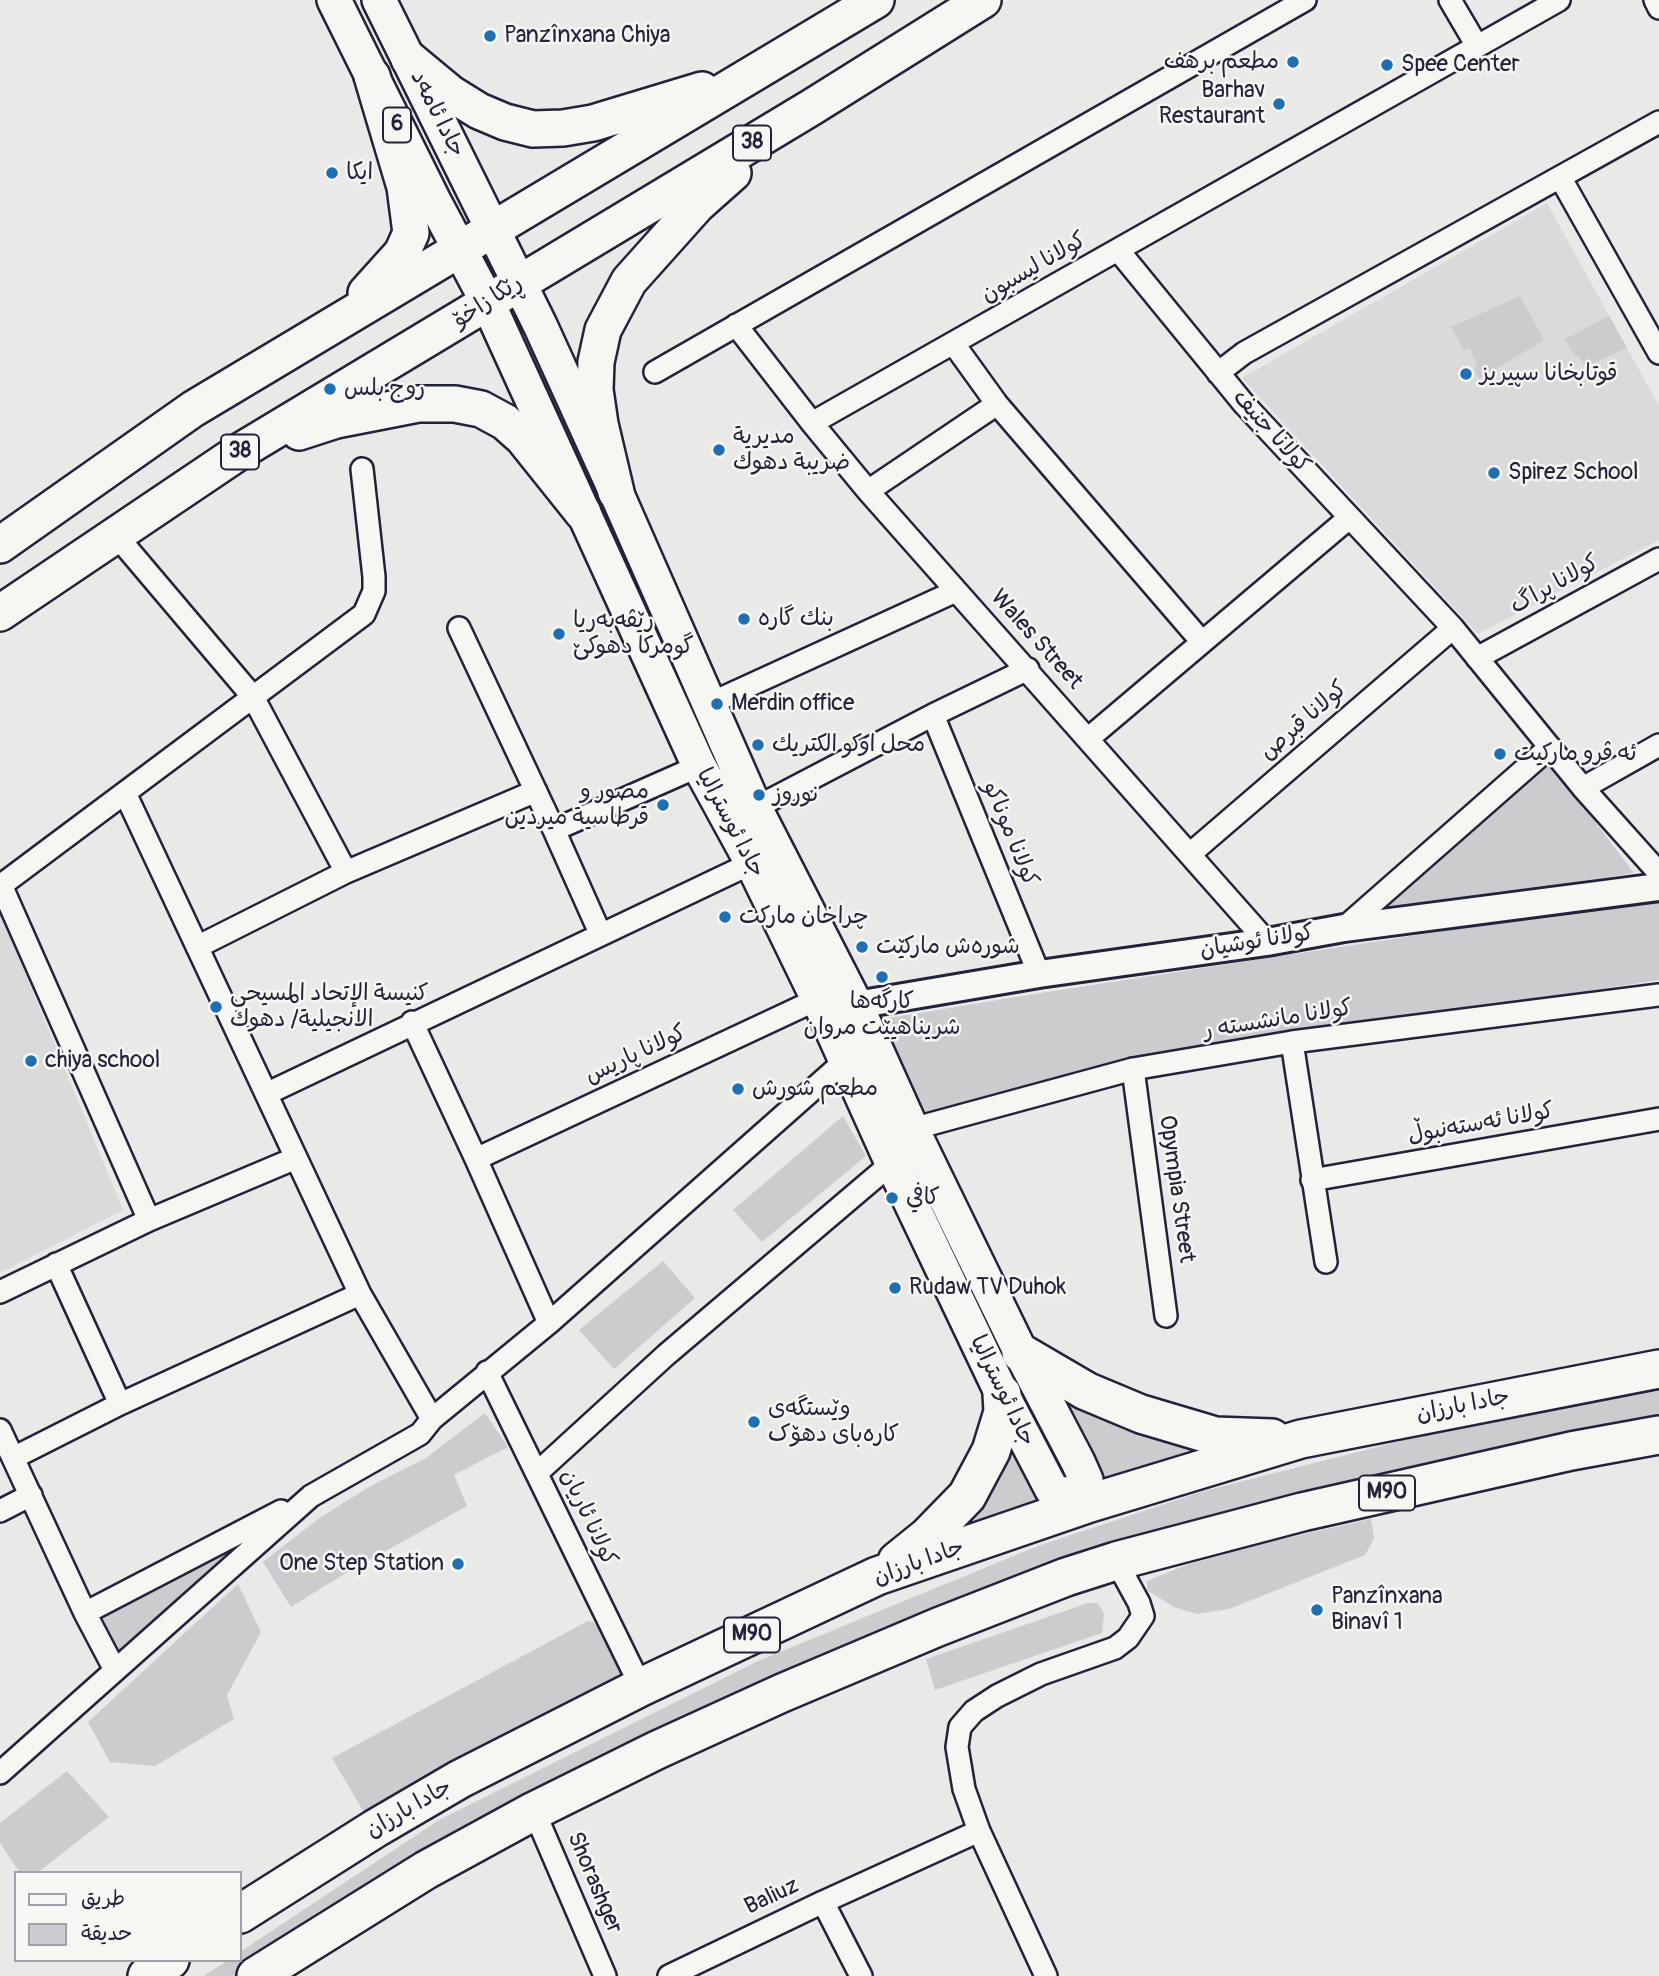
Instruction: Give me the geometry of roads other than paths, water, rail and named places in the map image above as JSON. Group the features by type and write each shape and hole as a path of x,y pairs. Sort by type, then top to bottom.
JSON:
{"highway":[{"name":"38","path":"0,545 193,409 876,0"},
{"name":"ڕێکا زاخۆ","path":"0,613 239,452 812,107 983,0"},
{"path":"409,59 450,93 479,111 505,122 533,129 563,128 628,113 700,90 783,57"},
{"path":"313,337 382,277 402,253 411,233 405,187 372,76"},
{"path":"617,492 600,424 595,390 596,362 603,330 616,303 629,281 697,205 812,107"},
{"path":"239,452 336,420 367,413 418,404 455,404 481,410 505,422 537,453 583,513"},
{"path":"1021,1353 1086,1391 1141,1414 1215,1436 1301,1439"},
{"name":"جادا بارزان","path":"242,1913 376,1828 460,1779 640,1687 877,1576 1090,1503 1301,1439 1654,1368"},
{"path":"877,1576 928,1536 967,1496 991,1451 1003,1412 1002,1394"},
{"name":"M90","path":"256,1976 426,1870 534,1811 656,1750 938,1627 1116,1560 1302,1512 1571,1451 1659,1435"},
{"path":"147,1976 167,1962"}],"main road":[{"name":"جادا ئامەد","path":"334,0 488,303"},
{"name":"جادا ئامەد","path":"379,0 520,282"},
{"name":"جادا ئوسترالیا","path":"488,303 699,766 752,863 818,999 892,1163 1002,1394 1052,1490 1070,1495 1079,1492 1086,1480 1078,1462 1021,1353 912,1129 856,1005 755,808 617,492 520,282"}],"street":[{"path":"655,372 1305,0"},
{"path":"1450,0 1477,46"},
{"name":"كولانا ليسبون","path":"812,424 1559,0"},
{"path":"1655,0 1659,8"},
{"name":"كولانا جنيف","path":"1659,122 1244,353 1218,373 1453,628 1583,788 1659,873"},
{"path":"1560,177 1659,352"},
{"path":"1118,250 1218,373"},
{"name":"Wales Street","path":"736,325 812,424 868,491 1267,942"},
{"path":"953,344 998,404 1202,642"},
{"path":"868,491 998,404"},
{"path":"149,1220 1,886 364,614 374,591 374,577 362,469"},
{"path":"1089,738 1349,518"},
{"path":"115,534 253,697 346,872"},
{"name":"كولانا پراگ","path":"1477,658 1659,559"},
{"path":"709,704 956,591"},
{"path":"459,628 600,933"},
{"name":"كولانا قبرص","path":"1190,854 1453,628"},
{"path":"755,808 933,715 1028,669"},
{"name":"كولانا موناكو","path":"933,715 1039,974"},
{"path":"1583,788 1659,745"},
{"path":"1343,928 1550,747"},
{"path":"554,830 699,766"},
{"path":"197,947 346,872 536,791"},
{"path":"125,793 360,1294 432,1419"},
{"path":"266,1094 412,1022 752,863"},
{"name":"كولانا ئوشيان","path":"856,1005 1343,928 1659,887"},
{"name":"كولانا مانشسته ر","path":"912,1129 1133,1069 1292,1042 1659,995"},
{"name":"كولانا پاریس","path":"477,1159 818,999"},
{"path":"412,1022 477,1159 549,1323"},
{"path":"1292,1042 1326,1262"},
{"path":"85,1613 311,1496 419,1434 432,1419 549,1323 846,1059"},
{"name":"Opympia Street","path":"1133,1069 1166,1316"},
{"name":"كولانا ئەستەنبوڵ","path":"1312,1180 1659,1119"},
{"path":"0,1292 149,1220 296,1158"},
{"path":"537,1473 666,1355 892,1163"},
{"path":"56,1264 120,1404"},
{"path":"13,1458 120,1404 360,1294"},
{"name":"كولانا ئاريان","path":"487,1373 640,1687"},
{"path":"0,1430 85,1613 115,1670"},
{"path":"0,1511 31,1495"},
{"path":"0,1773 311,1496"},
{"path":"1046,1976 979,1831 958,1766 960,1727 974,1711 997,1696 1041,1674 1115,1648 1128,1638 1143,1616 1116,1560"},
{"name":"Shorashger","path":"534,1811 605,1976"},
{"path":"823,1902 979,1831"},
{"name":"Baliuz","path":"679,1974 823,1902 861,1976"}],"place":[{"name":"Panzînxana Chiya","path":"490,36"},
{"name":"مطعم برهف","path":"1293,62"},
{"name":"Spee Center","path":"1387,65"},
{"name":"Barhav Restaurant","path":"1279,104"},
{"name":"ايكا","path":"332,173"},
{"name":"قوتابخانا سپيريز","path":"1466,374"},
{"name":"روج بلس","path":"330,389"},
{"name":"مديرية ضريبة دهوك","path":"719,450"},
{"name":"Spirez School","path":"1494,473"},
{"name":"بنك گاره","path":"744,619"},
{"name":"رێڤه‌به‌ریا گومركا دهوكێ","path":"559,634"},
{"name":"Merdin office","path":"717,704"},
{"name":"محل اوكو الكتريك","path":"758,745"},
{"name":"ئه ڤرو ماركيت","path":"1500,754"},
{"name":"نوروز","path":"759,795"},
{"name":"مصور و قرطاسية ميردين","path":"663,805"},
{"name":"چراخان ماركت","path":"725,917"},
{"name":"شوره‌ش ماركێت","path":"862,947"},
{"name":"كارگه‌ها شريناهيێت مروان","path":"882,977"},
{"name":"كنيسة الإتحاد المسيحي الانجيلية/ دهوك","path":"216,1007"},
{"name":"chiya school","path":"31,1061"},
{"name":"مطعم شورش","path":"738,1089"},
{"name":"كافي","path":"892,1198"},
{"name":"Rudaw TV Duhok","path":"895,1288"},
{"name":"وێستگەی کارەبای دهۆک","path":"754,1422"},
{"name":"One Step Station","path":"458,1564"},
{"name":"Panzînxana Binavî 1","path":"1317,1610"}]}
